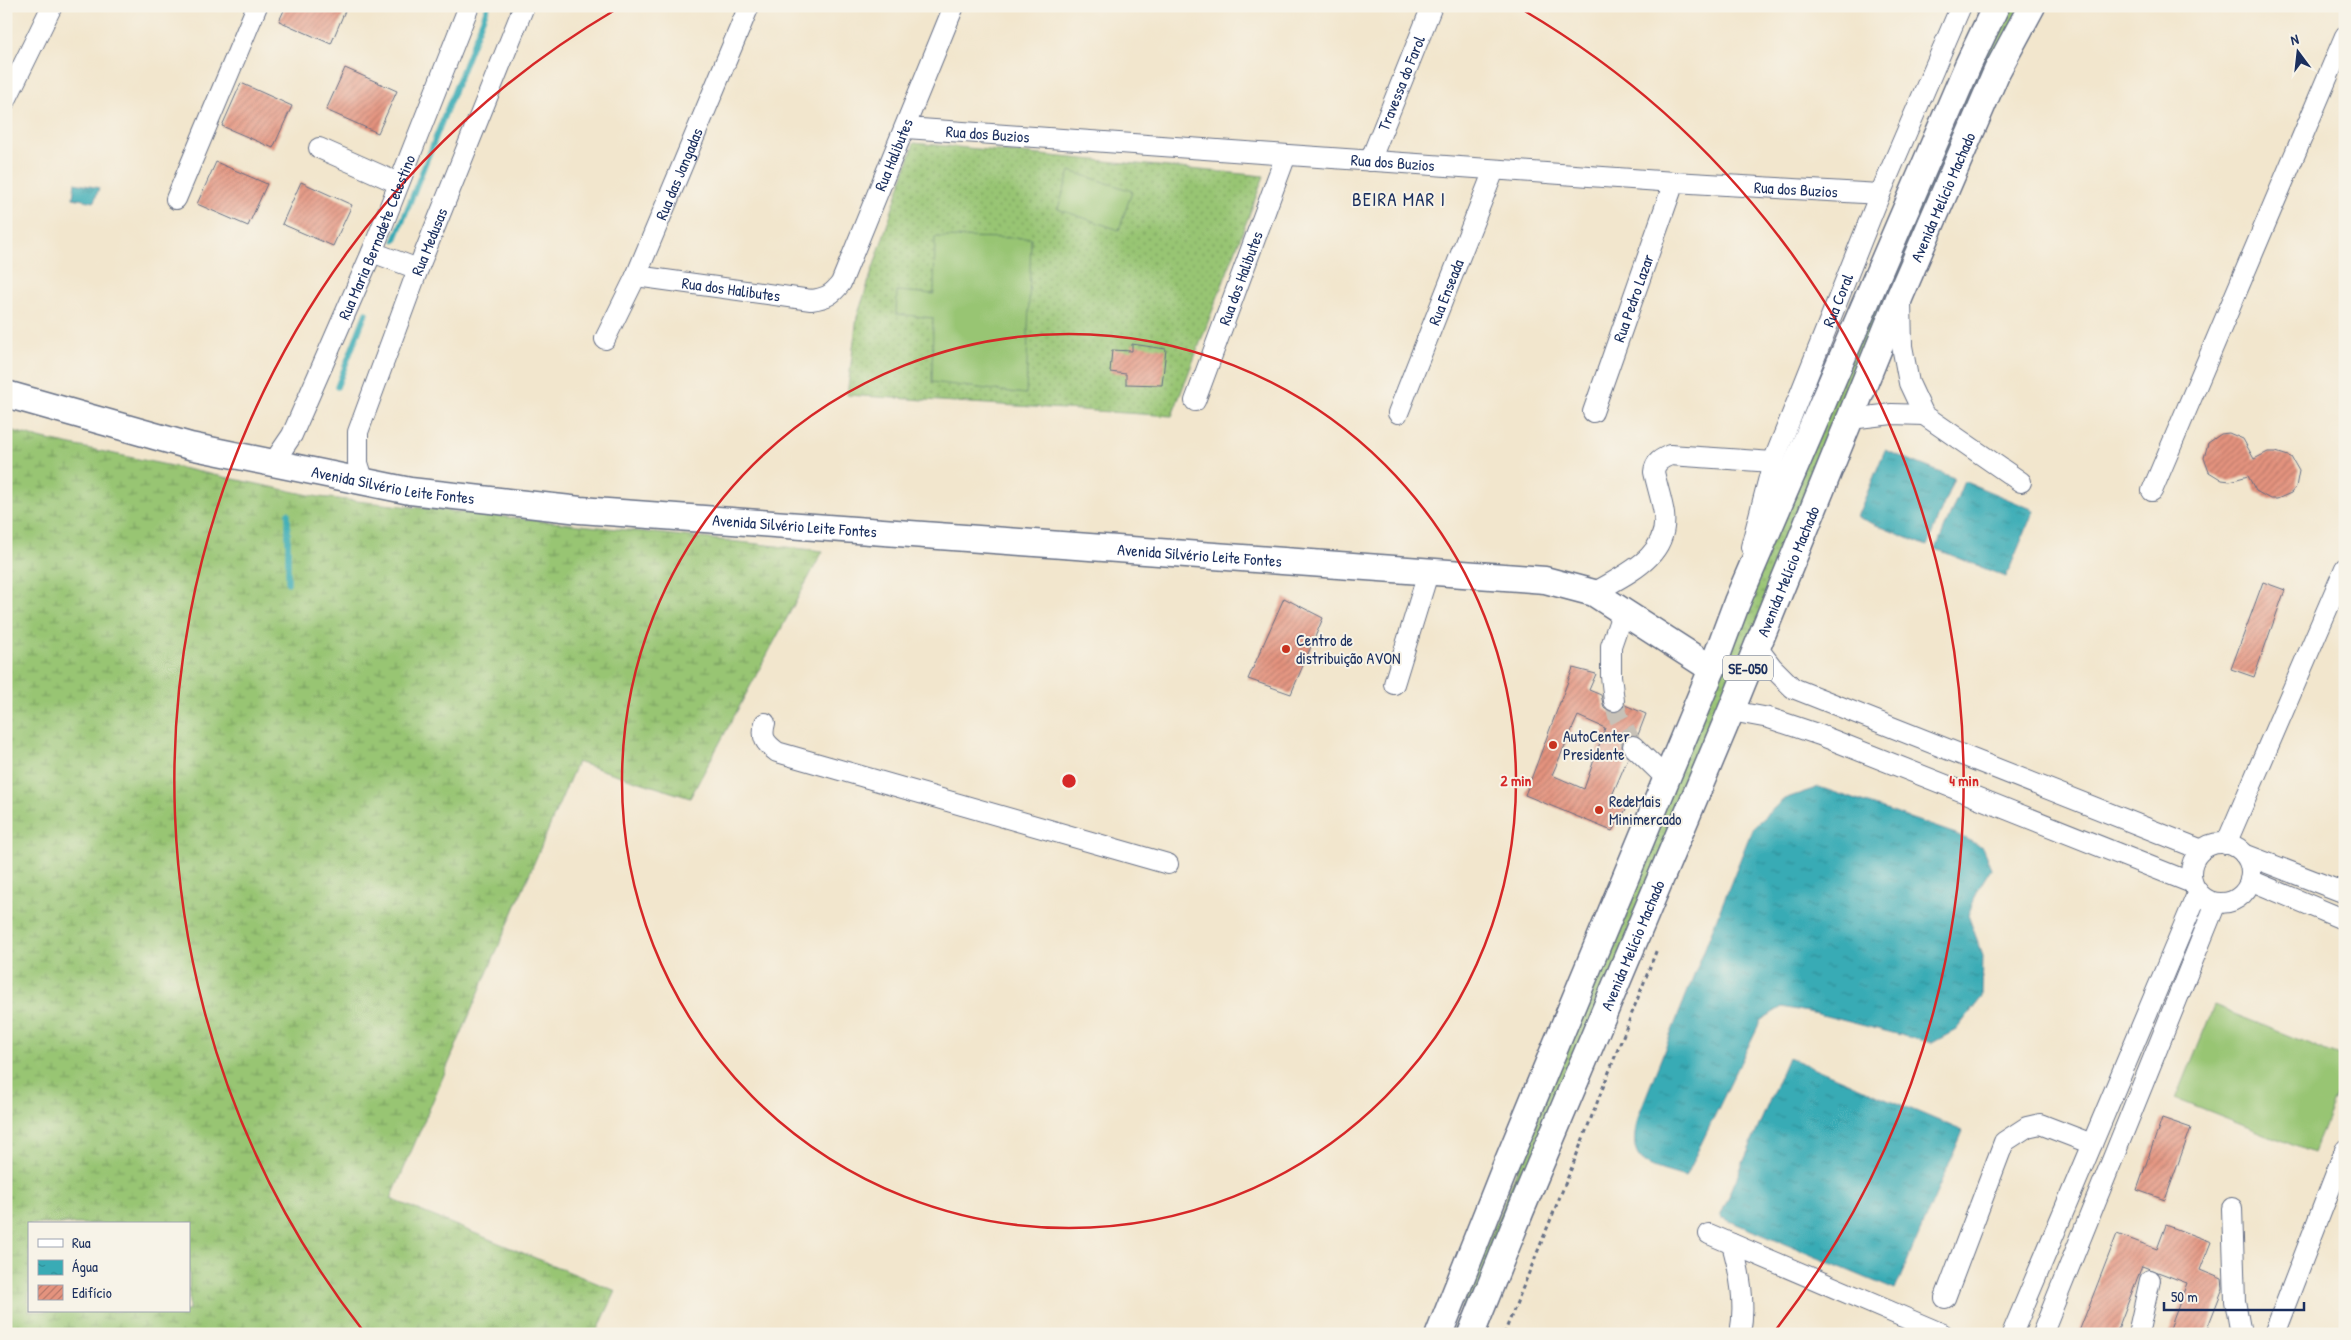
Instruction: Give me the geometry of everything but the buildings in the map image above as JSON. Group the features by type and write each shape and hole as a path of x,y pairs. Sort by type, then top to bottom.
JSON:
{"main road":[{"name":"Avenida Melício Machado","path":"1439,1334 1665,777 1712,669 1736,602 1968,65 1996,6"},
{"name":"Avenida Melício Machado","path":"1471,1334 1524,1201 1731,711 1900,296 1998,71 2032,6"},
{"name":"Avenida Silvério Leite Fontes","path":"6,394 190,446 410,491 580,510 1429,570 1545,580 1594,593 1712,669"}],"street":[{"path":"6,100 52,6"},
{"path":"176,199 257,6"},
{"name":"Rua Maria Bernadete Celestino","path":"273,463 292,435 372,252 469,6"},
{"name":"Rua Medusas","path":"364,482 358,463 358,432 418,269 524,6"},
{"name":"Rua das Jangadas","path":"605,338 636,276 749,6"},
{"name":"Rua Halibutes","path":"826,298 841,283 906,128 954,6"},
{"name":"Travessa do Farol","path":"1370,161 1432,6"},
{"name":"Rua Coral","path":"1736,602 1773,462 1880,194 1961,6"},
{"path":"2152,491 2345,36"},
{"name":"Rua dos Buzios","path":"906,128 1494,170 1880,194"},
{"path":"319,148 398,183"},
{"name":"Rua dos Halibutes","path":"1195,401 1286,155"},
{"name":"Rua Enseada","path":"1398,414 1494,170"},
{"name":"Rua Pedro Lazar","path":"1593,412 1674,182"},
{"path":"372,252 418,269"},
{"name":"Rua dos Halibutes","path":"636,276 811,300 826,298"},
{"path":"1900,296 1902,346 1909,383 1924,415 2021,482"},
{"path":"1850,419 1892,414 1924,415"},
{"path":"1594,593 1646,562 1660,544 1664,516 1654,465 1660,460 1670,455 1773,462"},
{"path":"1394,684 1429,570"},
{"path":"2226,844 2343,579"},
{"path":"1614,701 1611,676 1611,646 1623,611"},
{"path":"1756,646 1772,667 1793,688 2202,850"},
{"path":"1731,711 1768,718 1820,735 2195,888 2206,899 2216,903 2227,903 2238,898 2246,890 2250,880 2250,866 2244,854"},
{"path":"765,723 762,733 765,743 777,752 1168,864"},
{"path":"1634,746 1665,777"},
{"path":"2012,1334 2144,1020 2195,888 2191,871 2194,860 2202,850 2213,844 2226,844 2236,847 2244,854 2345,893"},
{"path":"2250,880 2345,920"},
{"path":"2042,1334 2216,903"},
{"path":"2144,1020 2166,1025"},
{"path":"1945,1298 2004,1142 2027,1127 2040,1124 2095,1137 2122,1136"},
{"path":"2274,1334 2345,1150"},
{"path":"2232,1208 2235,1301 2241,1334"},
{"path":"1709,1234 1943,1334"},
{"path":"1732,1244 1740,1275 1742,1324 1740,1334"},
{"path":"2138,1334 2150,1280"}],"path":[{"path":"1504,1334 1570,1172 1659,943"}],"green space":[{"path":"2004,6 2020,6 1467,1334 1451,1334 1764,557"},
{"path":"914,143 1264,176 1172,416 847,395 857,317"},
{"path":"1070,171 1132,191 1119,230 1058,209"},
{"path":"935,237 1031,238 1026,394 932,382 933,318 896,314 897,291 934,294"},
{"path":"6,429 43,439 319,497 823,551 690,798 577,762 391,1199 616,1291 596,1334 6,1334"},
{"path":"2214,1006 2345,1058 2345,1075 2313,1153 2176,1099"}],"water":[{"path":"75,183 99,188 94,202 73,198"},
{"path":"1885,450 1954,478 1927,546 1857,517"},
{"path":"1964,481 2034,510 2006,577 1936,549"},
{"path":"1819,787 1956,834 1982,847 1991,868 1979,888 1968,915 1983,956 1982,997 1956,1030 1932,1043 1818,1014 1782,1007 1761,1020 1685,1177 1648,1165 1641,1159 1635,1143 1635,1131 1639,1114 1753,827 1784,799"},
{"path":"1788,1057 1963,1131 1895,1290 1720,1217"}],"waterway":[{"path":"395,240 488,6"},
{"path":"337,387 366,313"},
{"path":"288,513 288,583"}],"tunnel":[{"path":"1614,701 1618,716 1633,746"}],"place":[{"name":"Centro de distribuição AVON","path":"1286,649"},
{"name":"AutoCenter Presidente","path":"1553,745"},
{"name":"RedeMais Minimercado","path":"1599,810"}],"district":[{"name":"BEIRA MAR I","path":"1399,199"}]}
